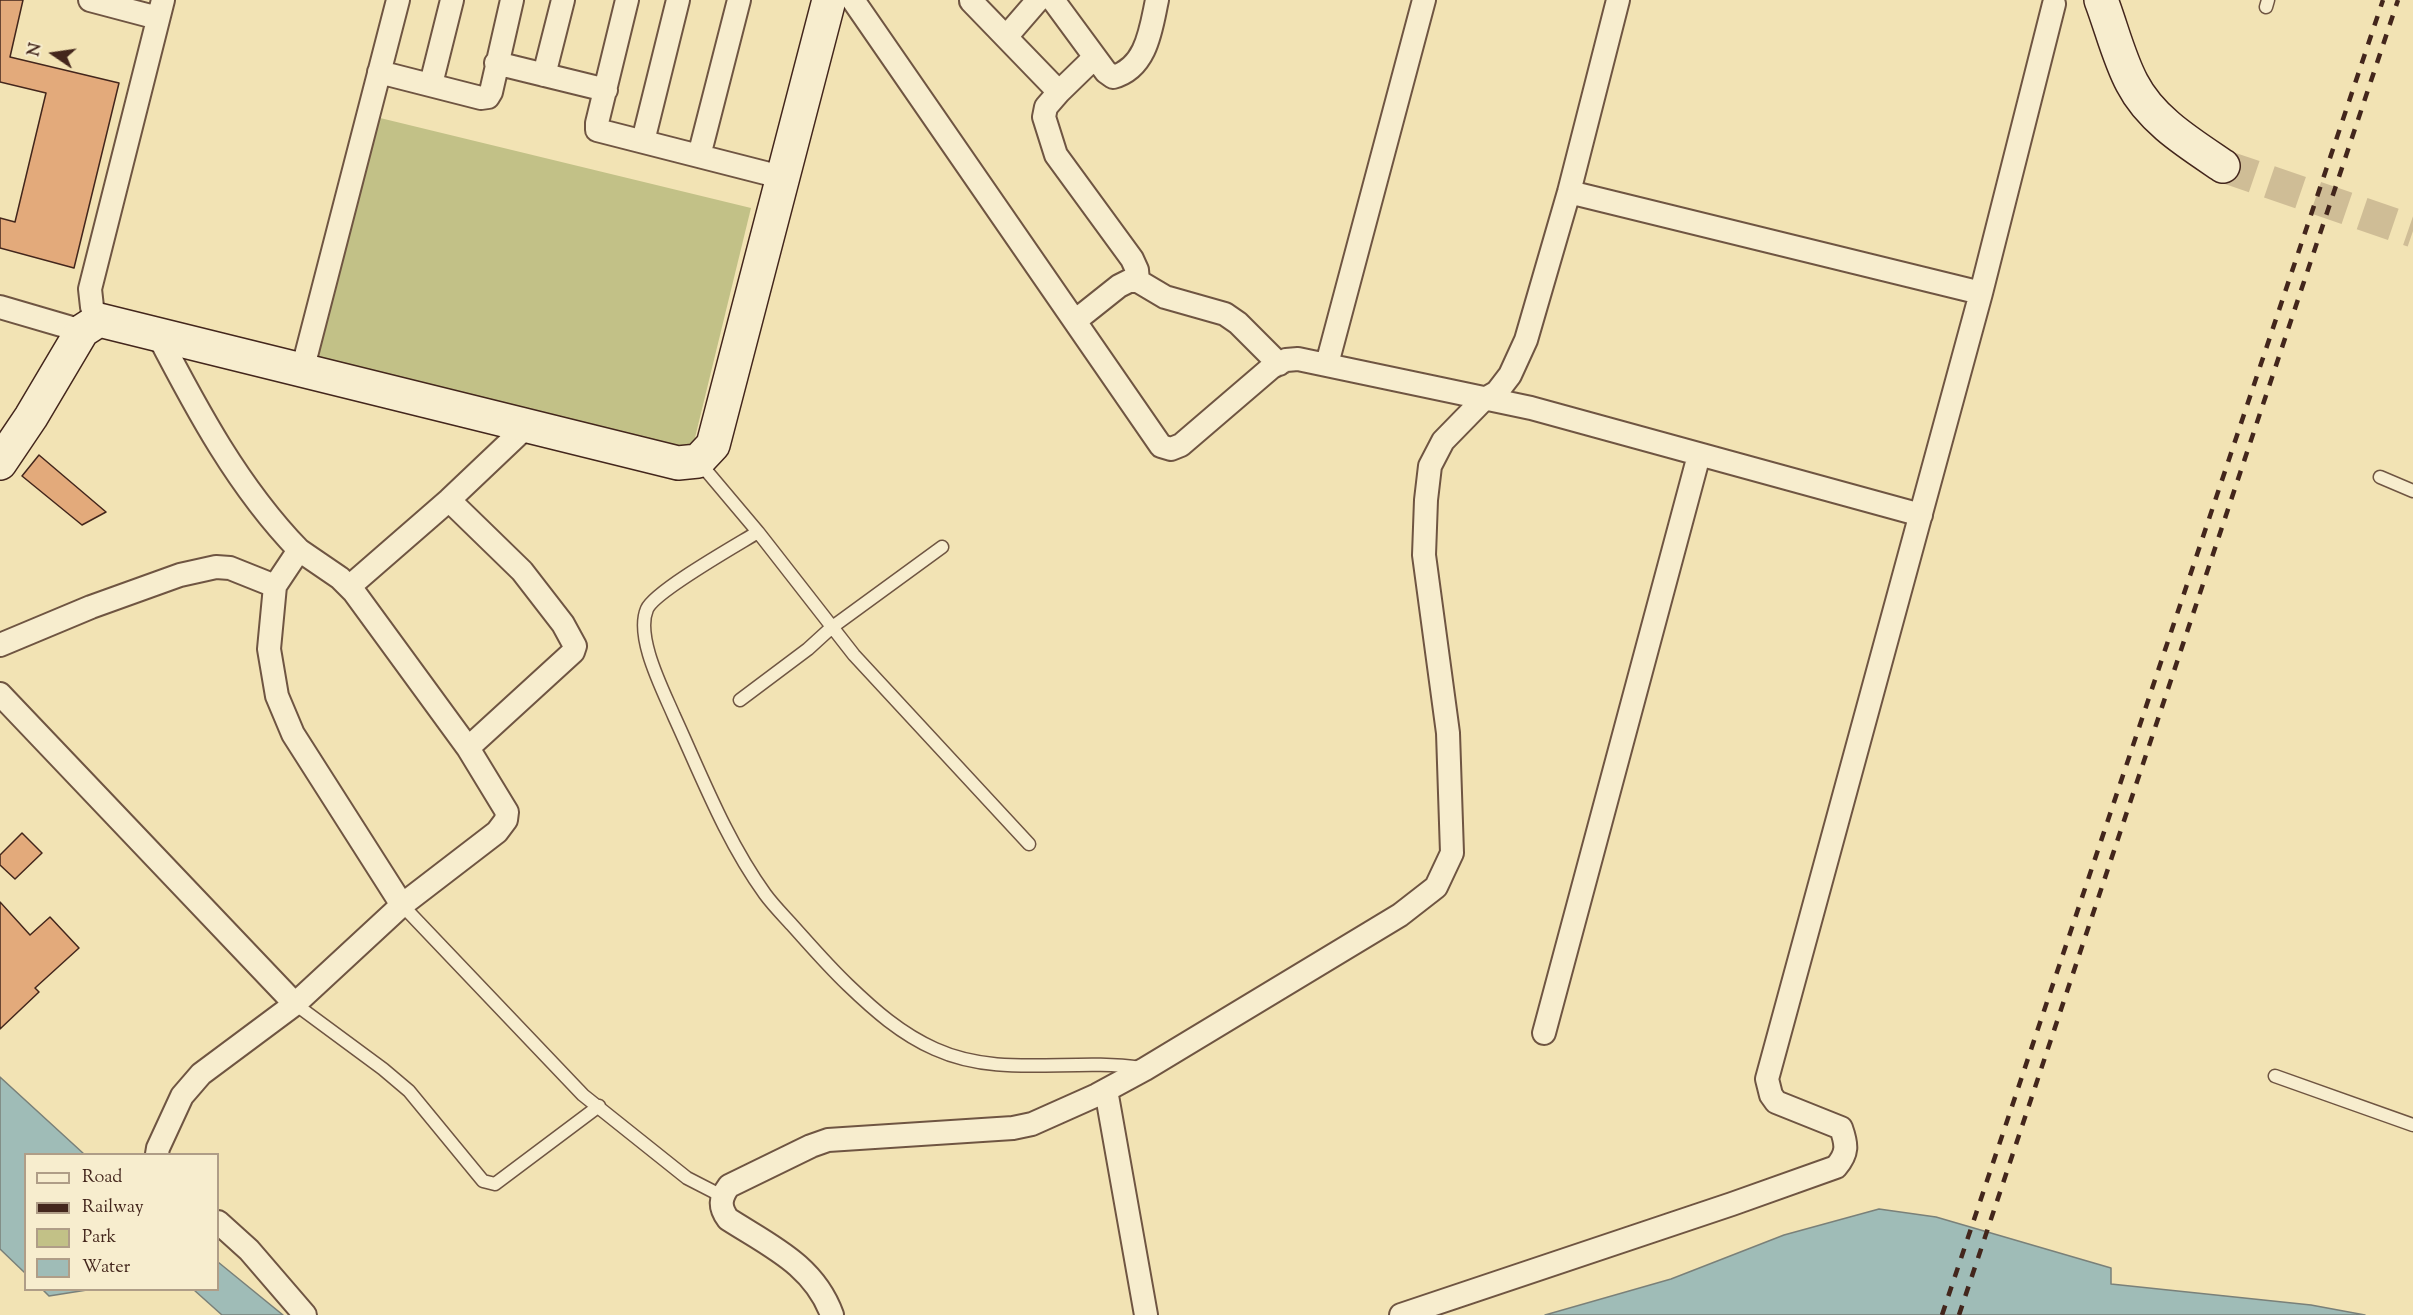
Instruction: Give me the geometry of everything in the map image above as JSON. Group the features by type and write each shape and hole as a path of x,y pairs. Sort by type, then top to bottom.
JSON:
{"street":[{"path":"302,371 398,0"},
{"path":"431,84 452,0"},
{"path":"379,72 481,98 488,97 512,0"},
{"path":"544,75 563,0"},
{"path":"627,0 597,130 781,177"},
{"path":"643,141 678,0"},
{"path":"699,156 739,0"},
{"path":"0,307 91,325 157,333 678,463 698,462 713,445 781,177 829,0"},
{"path":"853,0 1161,446 1171,449 1181,445 1279,364 1286,360 1298,359 1530,408 1921,515"},
{"path":"971,0 1059,92"},
{"path":"1006,37 1038,0"},
{"path":"1053,0 1106,72 1113,77 1138,60 1149,40 1157,0"},
{"path":"1327,364 1424,0"},
{"path":"832,1315 825,1296 805,1270 728,1219 722,1211 722,1196 729,1186 828,1140 1026,1126 1106,1090 1145,1069 1400,915 1436,887 1452,853 1448,733 1424,555 1425,500 1430,466 1443,441 1483,399 1497,392 1510,375 1526,340 1569,192 1618,0"},
{"path":"2101,0 2131,82 2153,114 2191,145 2223,166"},
{"path":"0,463 91,325 90,289 161,9 97,1"},
{"path":"1401,1315 1732,1204 1836,1167 1844,1158 1847,1146 1841,1128 1776,1101 1771,1095 1767,1080 1981,292 2054,4"},
{"path":"1095,57 1046,107 1044,117 1056,155 1132,259 1137,270 1138,281"},
{"path":"496,63 606,90"},
{"path":"1569,192 1981,292"},
{"path":"1074,321 1119,286 1130,281 1138,281 1165,297 1225,314 1238,323 1279,364"},
{"path":"157,333 210,432 270,521 299,550 349,587 468,748 507,812 506,820 497,832 402,905 295,1004 201,1074 182,1096 157,1153"},
{"path":"349,587 449,500 527,426"},
{"path":"1544,1033 1699,455"},
{"path":"449,500 522,571 563,624 575,646 573,652 468,748"},
{"path":"299,550 274,586 269,649 277,696 293,734 402,905"},
{"path":"0,645 102,603 180,575 216,567 230,568 274,586"},
{"path":"0,694 295,1004"},
{"path":"1106,1090 1146,1315"},
{"path":"219,1223 249,1251 305,1315"}],"lane":[{"path":"698,462 758,532 854,655 1029,844"},
{"path":"2380,477 2413,491"},
{"path":"758,532 663,592 647,609 642,627 661,688 722,820 765,895 833,971 879,1015 902,1032 934,1049 977,1063 1014,1067 1120,1065 1145,1069"},
{"path":"740,700 808,650 831,628 942,547"},
{"path":"402,905 583,1095 687,1178 722,1196"},
{"path":"295,1004 409,1091 483,1181 495,1184 599,1106"},
{"path":"2275,1076 2413,1125"}],"green space":[{"path":"376,117 751,208 692,450 317,358"}],"water":[{"path":"0,1077 83,1153 24,1153 24,1272 0,1249"},
{"path":"1879,1209 1936,1217 2111,1268 2111,1284 2311,1305 2365,1315 1545,1315 1671,1279 1784,1235"},
{"path":"219,1263 283,1315 222,1315 195,1291 219,1291"},
{"path":"44,1291 81,1291 49,1296"}],"building":[{"path":"0,0 23,0 10,57 119,83 74,268 0,248 0,218 15,222 46,93 0,82"},
{"path":"39,455 106,512 82,525 22,476"},
{"path":"22,833 42,853 15,879 0,865 0,855"},
{"path":"0,902 30,935 50,917 79,948 35,988 39,992 0,1029"}],"tunnel":[{"path":"2223,166 2413,231"}],"railway":[{"path":"1942,1315 2383,0"},
{"path":"1959,1315 2398,0"}]}
